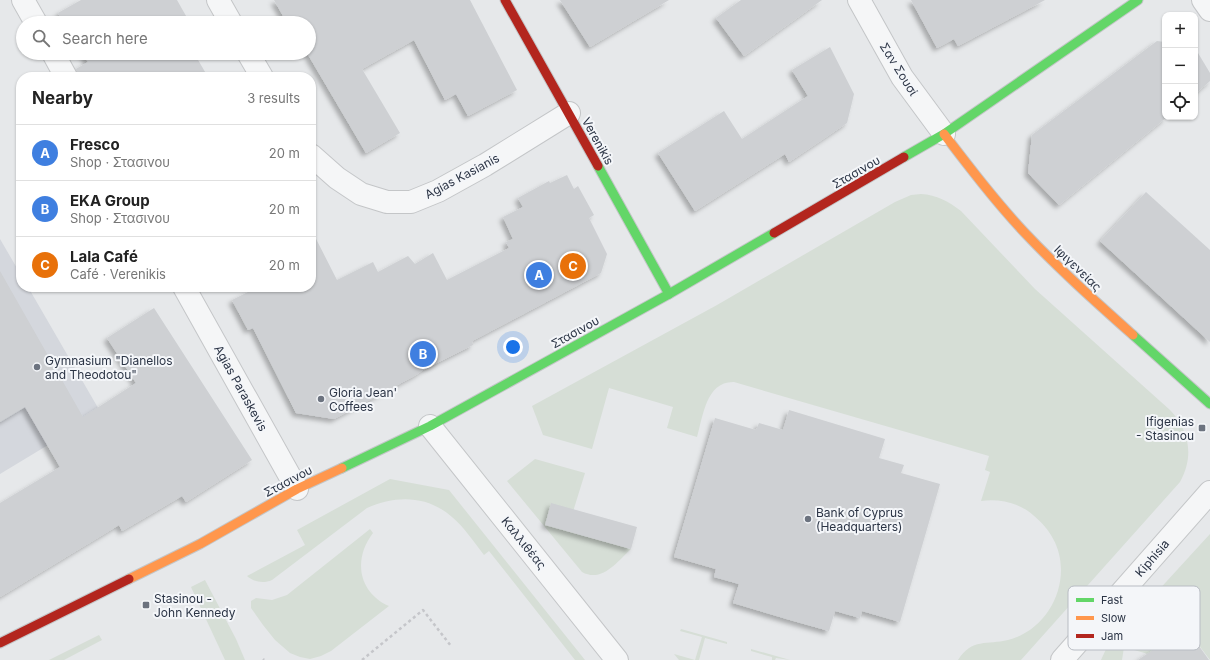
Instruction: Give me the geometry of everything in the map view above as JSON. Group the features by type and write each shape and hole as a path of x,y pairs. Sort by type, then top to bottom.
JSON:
{"street":[{"path":"23,0 32,16"},
{"path":"218,0 227,16"},
{"name":"Verenikis","path":"505,0 669,294"},
{"name":"Σαν Σουσί","path":"859,0 902,77 944,134"},
{"name":"Στασινου","path":"0,643 200,544 297,488 430,426 669,294 944,134 1138,0"},
{"path":"1203,0 1210,10"},
{"path":"57,60 63,72"},
{"path":"252,60 259,72"},
{"name":"Agias Kasianis","path":"316,159 337,178 361,194 387,202 411,202 438,191 485,165 569,113"},
{"name":"Ιφιγενείας","path":"944,134 981,183 1025,233 1076,284 1210,404"},
{"name":"Agias Paraskevis","path":"187,292 297,488"},
{"name":"Καλλιθέας","path":"430,426 617,660"},
{"name":"Kiphisia","path":"1127,586 1210,492"},
{"name":"Kiphisia","path":"1062,660 1071,650"}],"path":[{"path":"362,660 423,610 451,646"}],"shaded area":[{"path":"921,194 942,199 961,211 1035,289 1170,410 1177,418 1186,435 1188,444 1187,463 1180,482 1087,586 1068,586 1068,607 1021,660 958,660 963,653 974,645 1008,640 1030,630 1039,623 1053,604 1060,582 1061,570 1057,546 1045,526 1022,507 1008,502 994,500 981,501 990,472 985,470 989,456 734,382 725,383 717,387 712,394 707,402 697,437 667,428 673,407 609,388 592,449 543,435 532,406 717,305 895,202 911,195"},
{"name":"Gymnasium \"Dianellos and Theodotou\"","path":"0,239 16,266 16,292 31,292 101,413 0,474"},
{"path":"535,459 585,473 567,531 631,549 609,570 596,575 589,575 582,572 507,481"},
{"path":"390,479 449,490 585,660 575,660 489,551 484,555 465,530 452,517 432,504 422,501 400,499 367,508 272,580 259,582 247,576 305,545 297,530"},
{"path":"370,529 373,533 363,553 361,564 362,574 365,584 371,592 379,600 389,606 331,651 321,656 310,659 290,653 275,640 263,625 251,608 251,601 256,598 272,600 287,595"},
{"path":"1210,534 1210,660 1200,647 1200,586 1162,586"},
{"path":"205,580 236,639 245,660 225,660 191,587"},
{"path":"681,629 727,642 727,644 705,638 699,660 695,660 702,637 680,631"},
{"path":"99,635 102,640 64,660 49,660"},
{"path":"751,649 790,660 776,658 775,660 772,660 772,657 751,651"},
{"path":"1106,650 1124,650 1122,660 1101,660"},
{"path":"1134,650 1154,650 1148,654"},
{"path":"674,654 695,660 679,660"}],"building":[{"path":"81,0 177,0 186,16 60,16 58,13"},
{"path":"274,0 470,0 517,90 468,116 456,94 445,100 414,40 362,69 400,133 366,153 311,60 316,60 316,16 283,16"},
{"path":"560,0 669,0 590,47"},
{"path":"741,0 822,0 744,56 716,18"},
{"path":"911,0 1045,0 958,46 954,39 937,48"},
{"path":"1157,41 1162,42 1162,120 1163,120 1059,205 1028,173 1032,135"},
{"path":"830,47 854,94 847,123 789,162 785,154 695,211 658,153 724,111 742,139 808,96 792,70"},
{"path":"1198,53 1210,73 1210,81 1198,91"},
{"path":"87,60 198,60 205,72 77,72 76,69 88,62"},
{"path":"567,175 574,189 578,186 594,215 589,218 607,254 601,273 472,341 473,345 423,370 334,419 296,413 253,328 248,330 232,300 248,292 316,292 316,239 337,280 373,262 378,272 408,256 415,264 433,253 447,280 509,248 506,242 513,239 503,217 523,207 518,198 549,181 550,183"},
{"path":"1146,192 1210,250 1210,342 1100,241"},
{"path":"0,271 83,417 136,383 107,338 154,308 252,460 186,502 182,496 122,531 119,525 0,597 0,503 60,467 25,407 0,422"},
{"name":"Bank of Cyprus (Headquarters)","path":"789,410 885,439 879,458 904,465 901,473 940,484 900,622 862,611 860,618 835,611 829,631 790,620 733,603 739,584 714,577 716,569 674,557 715,418 756,430 759,423 783,430"},
{"path":"551,503 637,527 631,549 545,525"},
{"path":"1200,647 1209,660 1138,660 1153,650 1200,650"}],"traffic: fast":[{"path":"904,157 944,134 1138,0"},
{"path":"598,166 669,294"},
{"path":"342,468 430,426 669,294 774,233"},
{"path":"1133,335 1210,404"}],"traffic: slow":[{"path":"944,134 993,197 1025,233 1064,272 1133,335"},
{"path":"129,579 200,544 297,489 342,468"}],"traffic: jam":[{"path":"505,0 598,166"},
{"path":"774,233 904,157"},
{"path":"0,643 129,579"}],"place":[{"name":"Lala Café","path":"573,266"},
{"name":"Fresco","path":"539,275"},
{"name":"EKA Group","path":"423,354"},
{"name":"Gymnasium \"Dianellos and Theodotou\"","path":"37,367"},
{"name":"Gloria Jean' Coffees","path":"321,399"},
{"name":"Ifigenias - Stasinou","path":"1202,428"},
{"name":"Bank of Cyprus (Headquarters)","path":"808,519"},
{"name":"Stasinou - John Kennedy","path":"146,605"}]}
